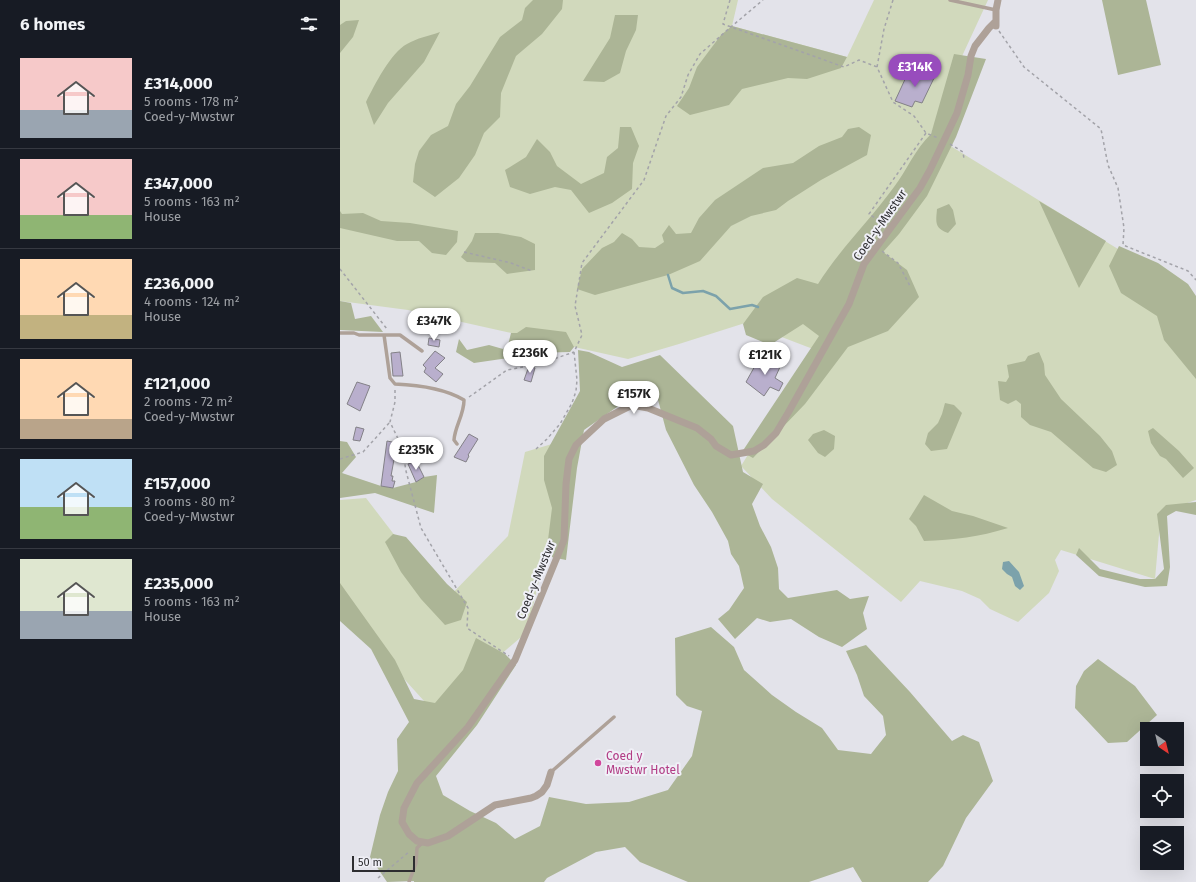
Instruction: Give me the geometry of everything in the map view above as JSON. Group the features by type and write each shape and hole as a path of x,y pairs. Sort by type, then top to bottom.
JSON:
{"street":[{"path":"996,24 998,0"},
{"name":"Coed-y-Mwstwr","path":"422,843 417,841 409,834 402,822 404,808 417,783 468,728 515,660 564,540 566,484 569,459 576,445 604,419 632,405 648,408 697,428 711,439 716,446 730,455 754,451 776,433 836,329 849,304 864,264 920,188 957,113 968,75 971,56 975,46 989,28 996,24"},
{"path":"422,843 428,843 448,836 495,805 536,796 542,792 547,785 551,772"}],"lane":[{"path":"950,0 996,10"},
{"path":"340,333 354,333 359,335 400,335 422,351"},
{"path":"384,335 390,378 395,384 436,389 454,394 464,400 464,408 454,433 454,440 457,444"},
{"path":"551,772 614,717"},
{"path":"409,882 416,863 417,848 422,843"}],"path":[{"path":"730,0 723,24 844,67 859,60 878,67"},
{"path":"536,448 547,440 560,424 576,391 577,380 574,352 582,335 575,306 582,263 644,180 666,116 680,97 688,75 700,54 763,0"},
{"path":"893,0 884,29 878,67 893,102 914,116 926,132 963,152 964,159"},
{"path":"996,24 1024,67 1100,129 1108,165 1118,188 1124,228 1123,245 1188,271 1196,280"},
{"path":"464,252 511,263 532,271"},
{"path":"340,269 357,289 390,335"},
{"path":"464,400 507,370 539,364 574,352"},
{"path":"340,459 363,452 390,422 395,402 395,384"},
{"path":"390,422 402,447 406,471 421,528 468,608 467,628 515,660"},
{"path":"378,878 422,843"}],"green space":[{"path":"340,0 738,0 732,26 847,57 874,0 988,0 951,80 931,134 1183,289 1196,310 1196,500 1161,512 1155,579 1061,550 1055,560 1059,571 1049,593 1018,622 990,609 980,599 962,591 920,581 901,602 772,499 741,466 813,349 745,323 628,359 408,310 340,301"},
{"path":"533,0 563,0 562,9 542,34 516,56 501,93 500,117 484,133 475,155 459,178 435,197 413,182 415,164 419,151 431,135 448,126 456,104 470,86 500,37 522,20 525,8"},
{"path":"1102,0 1146,0 1161,65 1118,75"},
{"path":"615,15 638,15 636,30 626,51 620,73 604,82 583,81 610,38"},
{"path":"359,20 353,37 340,53 340,25 346,21"},
{"path":"732,26 847,57 841,68 807,79 788,78 742,89 729,105 690,115 677,106 689,88 697,67 721,35"},
{"path":"440,32 424,62 388,103 374,125 366,102 389,62 401,48 407,44"},
{"path":"954,54 986,59 956,137 927,196 899,234 883,252 907,270 919,297 888,331 848,347 805,404 753,458 742,452 819,336 803,324 770,345 746,335 743,324 763,297 797,278 818,284 836,259 885,199 899,180 920,146 931,134"},
{"path":"620,127 631,127 639,146 633,163 632,189 612,203 589,213 571,190 555,187 530,194 510,187 505,170 526,157 537,139 550,152 557,166 581,184 604,173 607,157 618,148"},
{"path":"859,127 871,135 867,155 821,180 776,210 751,216 731,226 700,261 668,275 595,295 577,289 582,269 602,248 614,242 622,233 632,239 639,247 655,248 664,242 662,235 669,225 676,234 691,233 699,218 715,200 763,168 793,163 819,146 842,137 848,129"},
{"path":"1039,201 1106,241 1079,288"},
{"path":"949,204 953,210 956,224 948,233 938,227 936,218 937,209"},
{"path":"340,211 342,214 363,213 381,221 410,223 458,231 457,242 446,255 432,253 419,241 397,241 340,228"},
{"path":"475,233 498,233 521,237 535,244 535,270 507,274 495,263 467,262 461,257 472,241"},
{"path":"1119,246 1158,263 1188,284 1196,296 1196,379 1164,340 1157,316 1121,293 1109,266"},
{"path":"340,301 351,303 355,319 371,316 383,332 340,330"},
{"path":"526,327 566,332 574,347 570,352 531,353 522,356 474,363 456,352 459,339 467,350 489,345 503,349 508,345 511,333 517,333"},
{"path":"578,350 589,352 622,367 660,355 733,426 743,472 763,484 752,504 760,526 771,547 778,568 779,589 788,598 837,590 850,599 869,596 863,613 867,629 842,647 819,637 791,619 770,622 757,618 735,639 718,619 729,610 744,588 739,566 731,554 728,541 712,512 694,485 666,430 657,396 627,400 584,430 577,468 566,560 546,556 552,508 544,480 544,456 580,391"},
{"path":"1039,352 1044,364 1045,375 1061,399 1100,436 1112,451 1117,465 1106,472 1093,468 1051,432 1030,425 1021,417 1021,404 1016,400 1008,404 1000,400 998,381 1006,382 1009,377 1007,365 1025,361 1028,356"},
{"path":"945,403 954,405 962,413 947,449 931,451 925,444 928,433 938,423"},
{"path":"1153,428 1179,451 1194,468 1183,478 1166,459 1160,456 1151,443 1148,431"},
{"path":"824,430 835,436 834,449 825,457 818,453 808,440 813,434"},
{"path":"340,441 347,442 356,457 342,473 381,486 393,488 416,482 424,477 437,475 434,513 375,493 340,498"},
{"path":"552,444 552,525 527,632 434,712 340,608 340,500 366,498 445,601 508,536 525,452"},
{"path":"924,495 952,511 973,516 1008,528 966,538 924,541 916,526 909,519"},
{"path":"1196,502 1196,515 1176,511 1167,516 1170,567 1167,586 1145,587 1099,576 1076,555 1079,548 1100,569 1140,579 1155,579 1164,569 1157,514 1166,505"},
{"path":"393,534 406,537 447,584 467,602 461,620 445,625 421,599 401,572 385,542"},
{"path":"340,583 395,660 414,699 435,703 463,670 476,638 505,654 516,665 477,725 436,776 443,795 470,811 496,823 515,839 540,826 549,797 586,804 629,802 668,790 692,756 702,711 687,706 676,695 675,638 711,627 734,647 744,670 772,695 822,728 838,750 871,754 886,735 883,716 864,696 857,675 846,651 866,645 910,692 952,741 963,735 979,742 993,781 966,818 943,866 928,882 862,882 853,867 809,882 688,882 640,862 625,847 596,852 547,878 544,882 387,882 370,857 380,815 388,792 398,771 397,739 409,722 371,649 340,621"},
{"path":"1098,659 1135,686 1157,715 1149,722 1140,722 1140,730 1127,742 1108,743 1075,708 1076,686 1084,671"}],"water":[{"path":"1009,561 1019,572 1024,586 1020,590 1015,586 1012,577 1002,569 1003,562"}],"building":[{"path":"920,69 935,76 922,103 915,101 912,107 895,101 907,75 912,72 917,75"},
{"path":"429,338 440,340 439,347 428,345"},
{"path":"435,351 445,358 435,368 443,374 436,382 424,372 426,368 423,365"},
{"path":"400,352 403,376 393,376 391,353"},
{"path":"761,355 780,367 775,378 783,383 779,391 770,387 764,396 746,382"},
{"path":"529,366 535,368 531,382 524,380"},
{"path":"357,382 370,386 360,411 347,404"},
{"path":"356,427 364,429 360,441 353,440"},
{"path":"469,434 478,439 468,455 469,456 466,462 454,457"},
{"path":"387,441 397,443 391,476 393,476 392,481 395,481 393,488 381,486"},
{"path":"416,461 424,477 416,482 408,464"}],"waterway":[{"path":"668,275 672,288 683,293 703,291 716,296 730,309 752,305 758,307"}],"place":[{"name":"Coed y Mwstwr Hotel","path":"598,763"}]}
